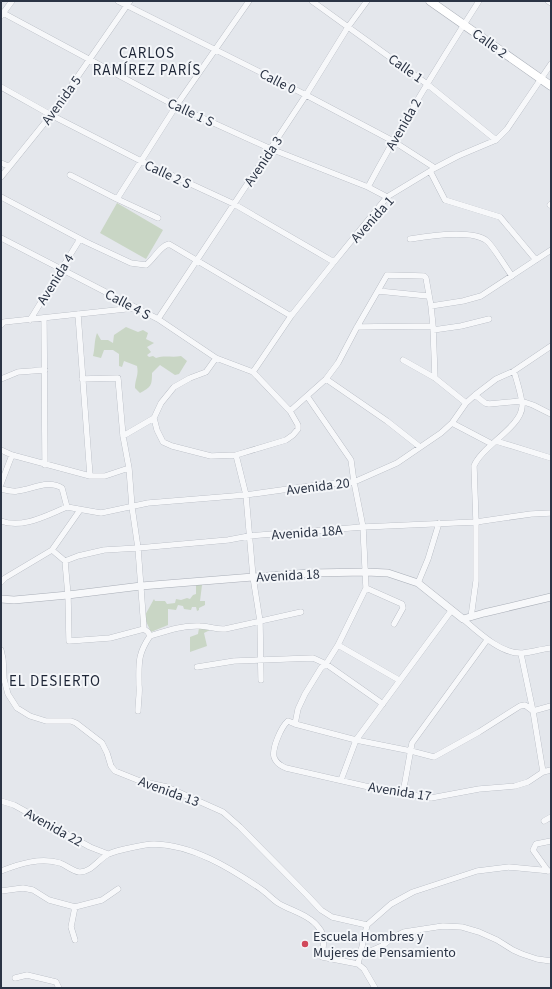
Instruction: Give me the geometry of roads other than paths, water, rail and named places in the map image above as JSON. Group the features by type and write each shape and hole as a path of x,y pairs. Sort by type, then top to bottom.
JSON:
{"main road":[{"name":"Calle 2","path":"430,1 551,86"}],"street":[{"path":"2,14 12,1"},
{"name":"Calle 0","path":"118,1 128,3 393,141 432,169"},
{"path":"117,199 176,106 249,1"},
{"name":"Calle 1","path":"312,1 427,84 496,140"},
{"name":"Avenida 3","path":"158,320 271,149 348,27 367,1"},
{"name":"Avenida 2","path":"368,187 427,84 479,1"},
{"name":"Avenida 5","path":"1,176 51,115 128,3"},
{"name":"Calle 1 S","path":"2,14 176,106 271,149 368,187 387,197"},
{"name":"Avenida 1","path":"253,372 291,316 387,197 432,169 496,140 507,129 551,64"},
{"name":"Calle 2 S","path":"1,87 141,162 234,204 334,262"},
{"path":"1,163 8,166"},
{"path":"432,169 445,200 500,217 536,260"},
{"path":"70,175 158,218"},
{"path":"1,197 80,239 132,263 146,265 167,244 197,260 291,316"},
{"path":"410,239 462,234 479,237 487,241 512,276"},
{"name":"Calle 4 S","path":"1,238 62,268 158,320 216,358 253,372"},
{"name":"Avenida 4","path":"30,320 80,239"},
{"path":"431,306 463,301 481,296 551,250"},
{"path":"290,411 326,379 338,363 357,327 388,275 424,276 427,281 433,328 435,378"},
{"path":"378,291 428,296"},
{"path":"2,323 136,308"},
{"path":"78,314 90,476"},
{"path":"44,318 45,465"},
{"path":"357,327 433,328 461,326 489,319"},
{"name":"Avenida 20","path":"67,507 101,513 148,503 246,495 317,485 354,482 397,463 441,433 452,422 466,403 496,379 514,371 550,349"},
{"path":"124,436 154,418 161,403 174,387 190,378 206,372 216,358"},
{"path":"404,360 435,378 466,403"},
{"path":"1,379 18,372 45,370"},
{"path":"471,617 476,581 474,466 476,461 519,417 522,407 514,371"},
{"path":"154,418 157,430 163,442 211,456 236,455 286,440 298,429 298,425 290,411 253,372"},
{"path":"82,379 118,378 138,548 144,629 150,636"},
{"path":"326,379 420,447"},
{"path":"475,395 489,404 521,401 551,414"},
{"path":"307,396 351,460 363,528 366,588 338,645 326,664 321,668 305,694 298,709 295,724 356,740 435,757 480,732 520,706 525,705 533,711"},
{"path":"452,422 494,443 551,458"},
{"path":"1,450 45,465 90,476 105,476 129,468"},
{"path":"1,484 12,455"},
{"path":"236,455 246,495 253,577 260,621 261,680"},
{"path":"1,489 18,492 32,487 48,485 60,486 62,488 67,507 40,519 21,523 7,523 1,521"},
{"path":"1,582 5,578 52,550 80,510"},
{"name":"Avenida 18A","path":"65,561 78,556 104,550 228,540 249,536 439,523 476,522 531,514 551,513"},
{"path":"418,583 428,559 439,523"},
{"path":"52,550 65,561 68,595 69,641 110,638 144,629"},
{"name":"Avenida 18","path":"1,599 14,600 141,586 311,573 388,573 418,583 487,640 505,650 521,654 551,648"},
{"path":"366,588 402,604 403,608 394,624"},
{"path":"463,619 551,597"},
{"path":"341,780 356,740 451,611"},
{"path":"138,711 138,663 141,651 150,636 187,626 208,626 220,630 301,612"},
{"path":"403,793 412,743 487,640"},
{"path":"338,645 400,680"},
{"name":"Avenida 13","path":"1,650 4,679 8,694 17,708 30,716 46,721 71,721 76,723 102,743 108,753 111,766 115,771 140,781 167,788 196,799 223,812 245,832 321,910 332,917 367,925"},
{"path":"521,654 533,711 543,772"},
{"path":"197,667 234,660 313,658 326,664 384,704"},
{"path":"533,711 551,706"},
{"name":"Avenida 17","path":"295,724 288,721 284,725 276,742 274,755 275,759 281,766 391,792 431,798 479,789 515,786 528,782 543,772 551,770"},
{"name":"Avenida 22","path":"1,801 14,805 90,847 108,854"},
{"path":"544,821 551,817"},
{"path":"549,871 533,850 536,844 551,841"},
{"path":"1,871 28,862 44,860 60,863 79,872 89,870 108,854 141,845 154,844 190,851 230,869 263,890 278,903 313,922 319,927 324,935 322,957 358,964 364,969 375,988"},
{"path":"358,964 367,925 391,904 413,892 477,871 508,867 549,871"},
{"path":"1,891 23,888 33,890 49,900 75,907 102,900 118,889"},
{"path":"75,907 71,927 75,940"},
{"path":"361,955 382,946 392,938 404,932 443,926 462,927 479,932 497,940 517,952 537,960 551,961"},
{"path":"15,978 27,974 56,982 59,988"}],"place":[{"name":"Escuela Hombres y Mujeres de Pensamiento","path":"305,944"}],"district":[{"name":"CARLOS RAMÍREZ PARÍS","path":"147,62"},
{"name":"EL DESIERTO","path":"55,681"}]}
